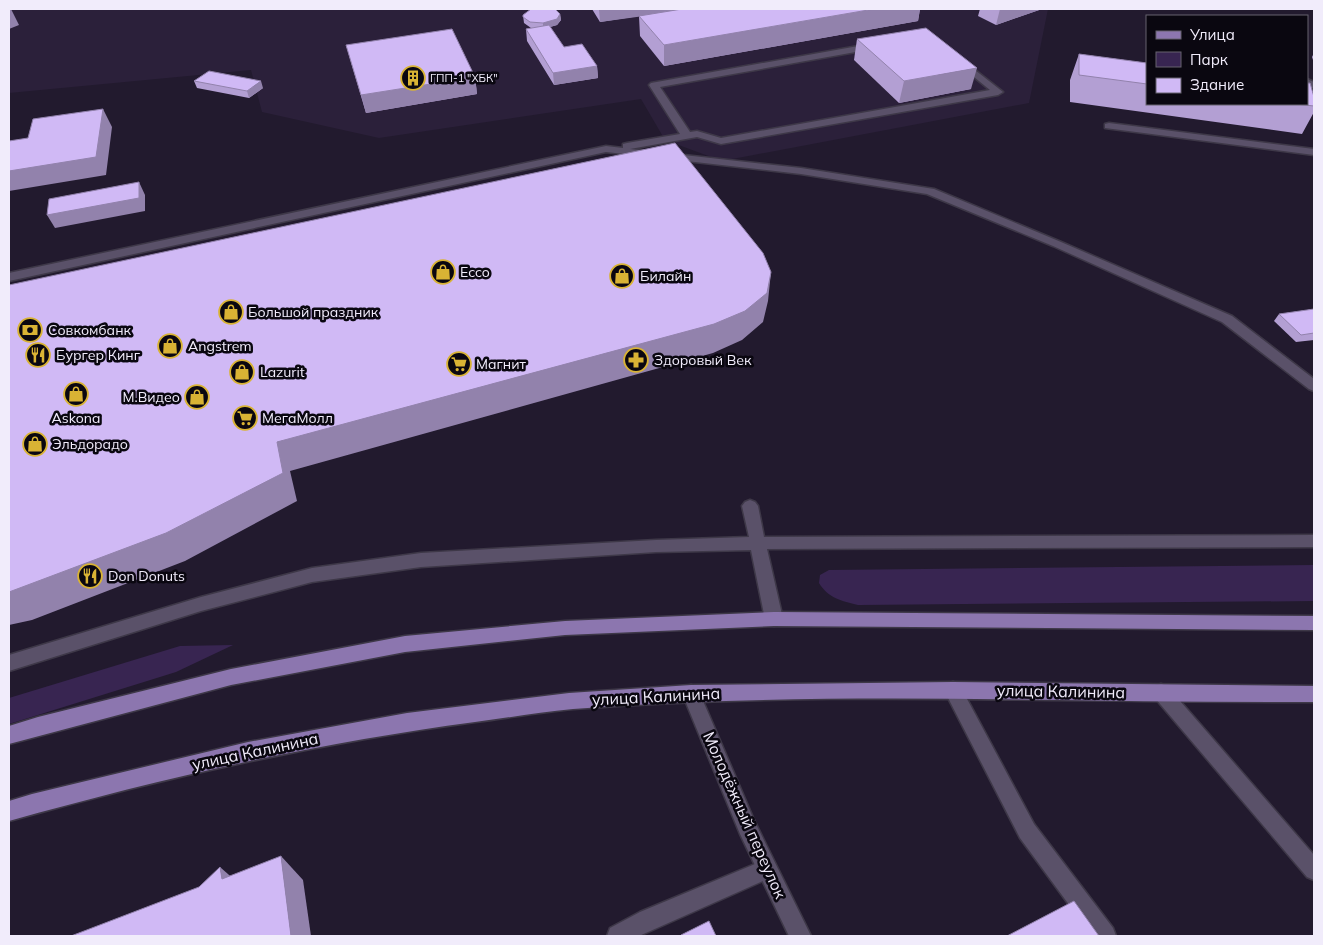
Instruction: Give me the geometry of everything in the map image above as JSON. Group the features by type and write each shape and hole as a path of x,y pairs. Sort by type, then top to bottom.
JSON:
{"main road":[{"path":"9,735 231,677 405,644 564,628 774,620 1314,623"},
{"name":"улица Калинина","path":"9,811 248,751 407,722 569,701 691,693 953,690 1314,694"}],"street":[{"path":"687,136 654,85 889,43"},
{"path":"9,277 606,149 697,134 721,141 998,92 951,55"},
{"path":"1109,126 1314,152"},
{"path":"606,149 801,171 930,191 1057,244 1227,319 1314,386"},
{"path":"750,506 774,620"},
{"path":"9,663 201,604 312,575 421,560 656,546 759,543 1314,541"},
{"path":"953,690 1027,831 1105,936"},
{"path":"1161,692 1314,870"},
{"name":"Молодёжный переулок","path":"691,693 747,827 800,936"},
{"path":"618,936 648,920 767,869"}],"shaded area":[{"path":"9,9 1048,9 1029,103 722,161 665,140 641,99 379,138 262,112 251,70 9,93"}],"green space":[{"path":"1314,565 1314,601 858,605 831,595 819,583 820,575 829,570"},
{"path":"233,645 176,672 9,724 9,698 180,646"}],"building":[{"path":"531,9 555,9 560,14 557,19 543,23 530,22 523,15"},
{"path":"682,9 874,9 664,45 639,16"},
{"path":"549,25 564,47 582,44 597,66 553,73 526,29"},
{"path":"926,28 977,68 904,81 857,39"},
{"name":"ГПП-1 \"ХБК\"","path":"452,29 475,77 361,95 346,45"},
{"path":"1079,54 1146,63 1146,84 1079,75"},
{"path":"209,71 261,81 247,91 194,81"},
{"path":"1308,83 1310,83 1314,97 1314,106 1305,105 1308,105"},
{"path":"103,109 96,157 9,171 9,141 28,138 33,119"},
{"name":"МегаМолл","path":"675,143 763,253 771,272 767,293 745,311 714,324 277,442 283,473 166,533 9,592 9,285"},
{"path":"139,182 139,198 47,215 49,199"},
{"path":"1314,309 1314,333 1301,335 1279,314"},
{"path":"281,856 291,936 71,936 199,887 220,867 222,879"},
{"path":"1074,901 1099,936 1007,936"},
{"path":"709,921 716,936 681,936 681,935"}],"place":[{"name":"ГПП-1 \"ХБК\"","path":"413,78"},
{"name":"Ecco","path":"443,272"},
{"name":"Билайн","path":"622,276"},
{"name":"Большой праздник","path":"231,312"},
{"name":"Совкомбанк","path":"30,330"},
{"name":"Angstrem","path":"170,346"},
{"name":"Бургер Кинг","path":"38,355"},
{"name":"Здоровый Век","path":"636,360"},
{"name":"Магнит","path":"459,364"},
{"name":"Lazurit","path":"242,372"},
{"name":"Askona","path":"76,394"},
{"name":"М.Видео","path":"197,397"},
{"name":"МегаМолл","path":"245,418"},
{"name":"Эльдорадо","path":"35,444"},
{"name":"Don Donuts","path":"90,576"}]}
